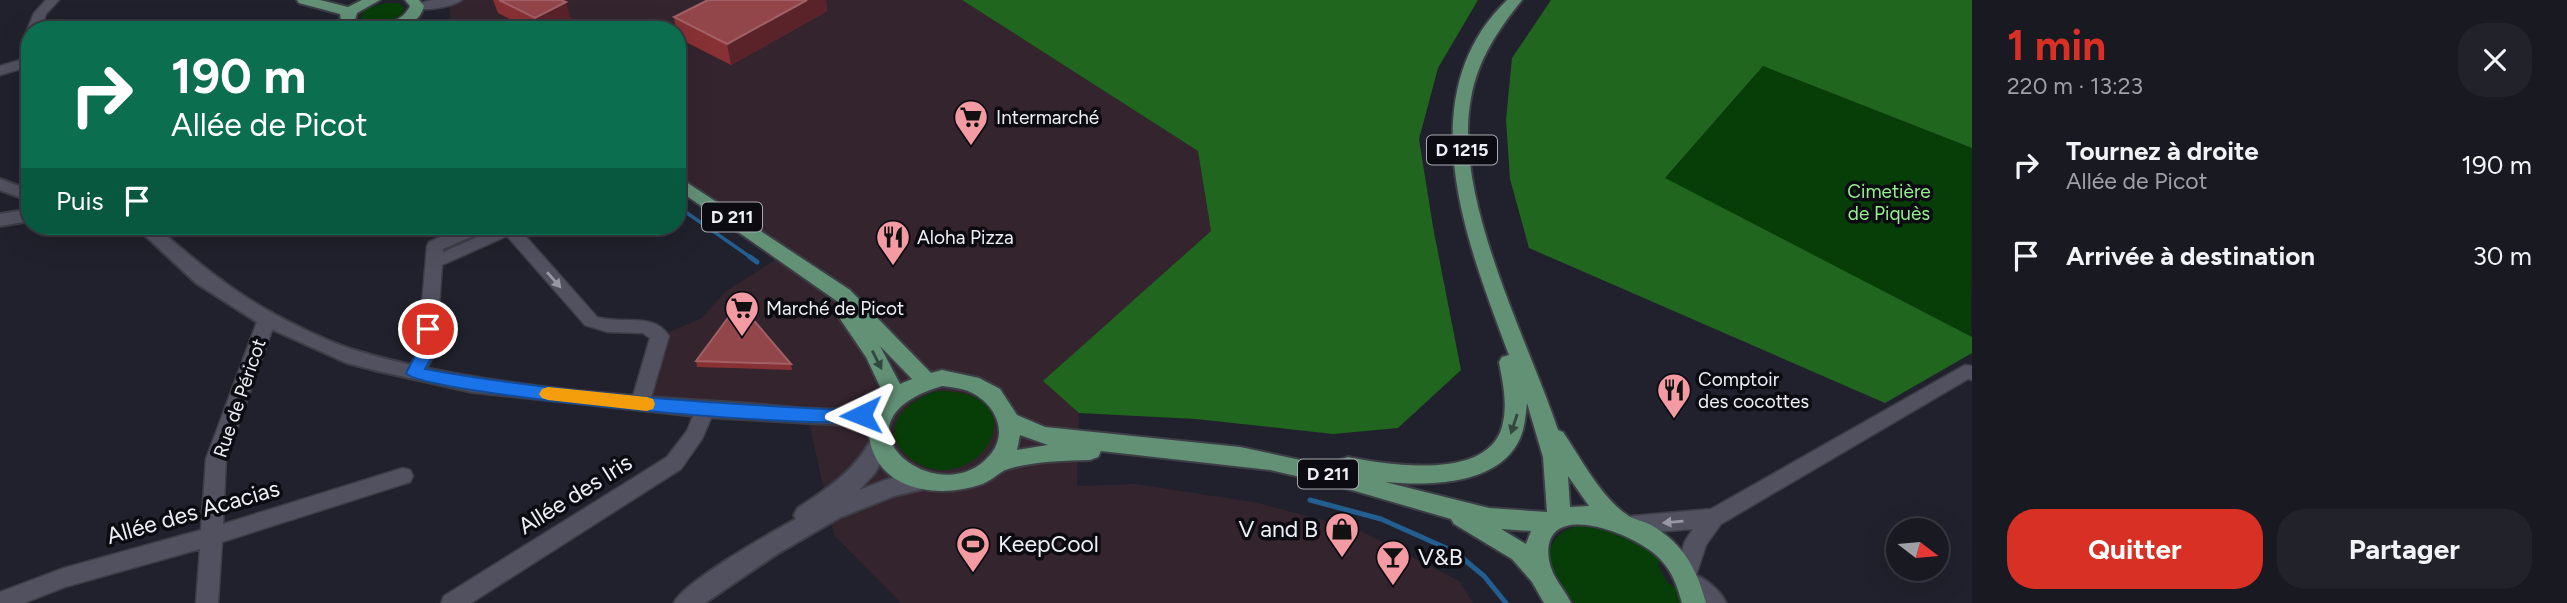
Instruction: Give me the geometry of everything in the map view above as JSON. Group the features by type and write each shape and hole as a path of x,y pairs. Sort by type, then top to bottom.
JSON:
{"main road":[{"path":"304,0 346,11 348,21"},
{"path":"351,0 368,0"},
{"path":"348,16 358,6 373,0"},
{"name":"D 1215","path":"1515,0 1487,33 1467,79 1460,123 1464,176 1502,309 1548,429 1557,464 1560,494 1556,521"},
{"path":"399,21 413,4"},
{"name":"D 211","path":"686,187 786,253 859,309 881,336 925,380"},
{"name":"D 211","path":"786,253 849,314 875,354 890,402"},
{"path":"1208,452 1299,454 1404,477 1437,476 1469,470 1495,455 1510,438 1519,411 1516,385 1508,360 1502,309"},
{"path":"956,378 982,386 1006,408 1011,422 1010,439 995,464 980,474 955,483 924,481 899,470 882,452 878,440 878,421 890,402 925,380 956,378"},
{"name":"D 211","path":"1011,422 1041,435 1208,452 1298,467 1446,508 1519,522 1556,521"},
{"name":"D 1215","path":"1548,429 1592,493 1624,522"},
{"name":"D 211","path":"995,464 1038,454 1143,447"},
{"name":"D 211","path":"1446,508 1520,552 1541,578"},
{"path":"1559,603 1541,578 1536,561 1536,545 1542,532 1556,521 1578,514 1624,522 1662,544 1690,587"}],"street":[{"path":"37,21 40,13 53,0"},
{"path":"413,4 456,0"},
{"path":"0,71 21,59"},
{"path":"0,184 21,192"},
{"path":"0,220 21,216"},
{"path":"154,235 203,278 267,319 354,358 415,373 574,397 705,409 845,417 890,402"},
{"path":"415,373 427,351 435,246 460,235"},
{"path":"434,262 495,235"},
{"path":"520,235 590,321 605,326 647,328 660,336 641,403"},
{"name":"Rue de Péricot","path":"208,603 216,459 267,319"},
{"path":"1714,603 1690,587 1696,541 1714,518 1965,372 1972,373"},
{"name":"Allée des Iris","path":"452,603 674,463 695,434 705,409"},
{"path":"759,552 777,534 846,488 874,460 878,440 845,417"},
{"name":"Allée des Acacias","path":"0,603 64,578 213,536 403,476"},
{"path":"686,603 759,552 885,488 924,481"},
{"path":"1624,522 1714,518"}],"shaded area":[{"path":"449,0 962,0 1198,151 1211,231 1044,381 1079,413 1077,486 1136,484 1258,503 1359,530 1459,581 1473,603 901,603 834,535 808,418 641,403 660,336 702,318 725,292 786,253 686,187 686,21 450,21"}],"green space":[{"path":"962,0 1478,0 1438,68 1419,139 1461,370 1398,428 1333,434 1196,419 1079,413 1043,381 1211,231 1198,151"},
{"path":"1551,0 1972,0 1972,148 1763,66 1665,178 1972,337 1972,353 1885,403 1529,248 1510,179 1506,120 1512,58"},
{"path":"384,3 398,3 405,8 400,15 388,21 361,20 364,10"},
{"name":"Cimetière de Piquès","path":"1763,66 1972,148 1971,337 1664,179"},
{"path":"938,391 971,396 989,408 994,424 989,442 976,458 958,468 935,470 911,459 895,438 895,427 906,409 915,401"},
{"path":"1590,523 1610,526 1662,555 1658,565 1667,582 1681,592 1680,603 1575,603 1555,579 1550,554 1560,535 1572,527"}],"building":[{"path":"499,0 561,0 566,2 535,18"},
{"path":"708,0 807,0 727,44 674,17"},
{"name":"Marché de Picot","path":"739,303 791,364 696,361"}],"waterway":[{"path":"686,212 753,259"},
{"path":"750,257 757,262"},
{"path":"1310,500 1381,519 1455,552 1484,576 1506,603"}],"slow traffic":[{"path":"548,394 647,404"}],"place":[{"name":"Intermarché","path":"971,147"},
{"name":"Aloha Pizza","path":"893,267"},
{"name":"Marché de Picot","path":"742,338"},
{"name":"Comptoir des cocottes","path":"1674,420"},
{"name":"V and B","path":"1342,559"},
{"name":"KeepCool","path":"973,574"},
{"name":"V&B","path":"1393,587"}],"route":[{"path":"428,329 427,351 415,373 471,384 596,400 728,411 845,417 861,415"}]}
